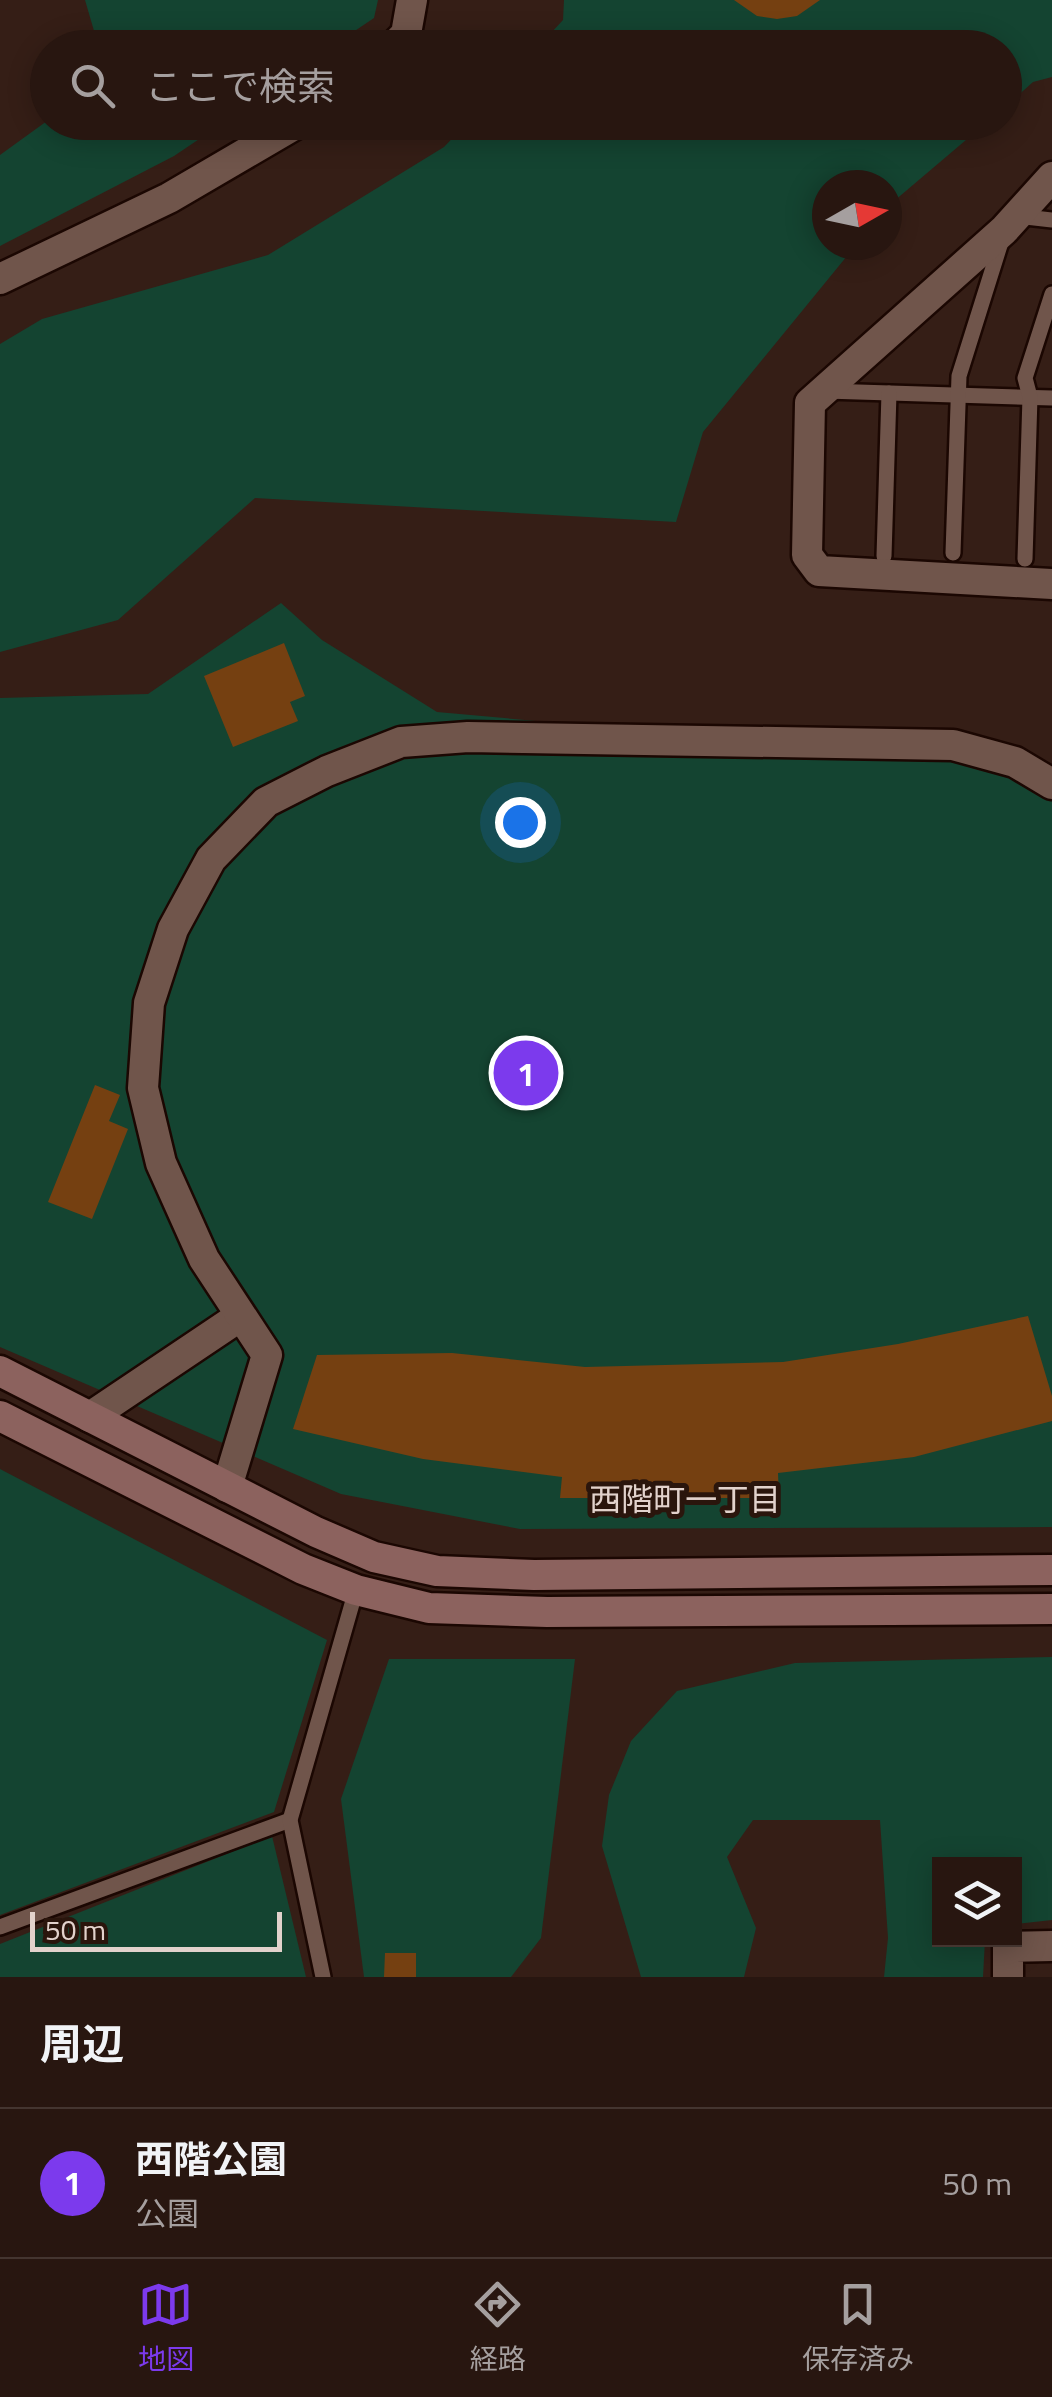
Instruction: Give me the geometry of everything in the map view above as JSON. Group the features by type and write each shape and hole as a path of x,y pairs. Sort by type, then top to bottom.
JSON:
{"street":[{"path":"407,30 412,0"},
{"path":"0,279 169,198 268,140"},
{"path":"1052,177 1011,223 810,403 807,555 819,571 1052,584"},
{"path":"227,1486 267,1355 204,1259 161,1162 143,1088 149,1003 173,929 211,859 266,802 327,770 401,742 468,736 953,745 1015,762 1052,784"},
{"path":"90,1417 239,1317"},
{"path":"0,1371 374,1557 436,1572 534,1575 1052,1570"},
{"path":"0,1416 303,1570 356,1590 429,1608 547,1612 1052,1610"},
{"path":"1008,1977 1008,1946 1052,1946"}],"lane":[{"path":"953,553 958,376 1011,223 1052,220"},
{"path":"1024,559 1030,397 1025,378 1052,294"},
{"path":"822,391 1052,398"},
{"path":"884,556 889,393"},
{"path":"323,1977 290,1820 356,1590"},
{"path":"0,1927 290,1820"}],"green space":[{"path":"85,0 378,0 374,18 356,30 94,30"},
{"path":"564,0 1052,0 1052,77 1033,82 1022,92 1022,30 554,30 563,20"},
{"path":"30,133 30,140 198,140 0,246 0,155"},
{"path":"451,140 966,140 902,194 902,170 812,170 812,260 844,260 703,432 676,522 255,498 118,620 0,652 0,344 42,319 268,255"},
{"path":"281,603 322,640 437,712 955,759 1010,772 1052,799 1052,1527 520,1529 341,1494 0,1347 0,698 148,694"},
{"path":"0,1469 327,1640 274,1812 0,1915"},
{"path":"1052,1657 1052,1920 1022,1923 1022,1857 932,1857 932,1947 985,1947 983,1977 884,1977 888,1938 880,1820 753,1820 727,1857 756,1928 744,1977 641,1977 602,1846 609,1795 631,1741 677,1691 795,1663"},
{"path":"389,1659 575,1659 541,1938 511,1977 364,1977 341,1799"},
{"path":"272,1836 306,1977 0,1977 0,1944"}],"building":[{"path":"734,0 820,0 797,16 777,19 757,16"},
{"path":"284,643 305,696 290,702 298,721 233,747 204,676"},
{"path":"95,1085 120,1095 109,1121 128,1129 92,1219 48,1202"},
{"path":"1028,1316 1052,1396 1052,1421 914,1457 778,1473 779,1498 560,1498 562,1477 423,1459 293,1429 317,1355 452,1353 585,1367 783,1362 898,1344"},
{"path":"385,1953 416,1953 416,1977 384,1977"}],"place":[{"name":"西階公園","path":"526,1073"}],"district":[{"name":"西階町一丁目","path":"685,1500"}]}
